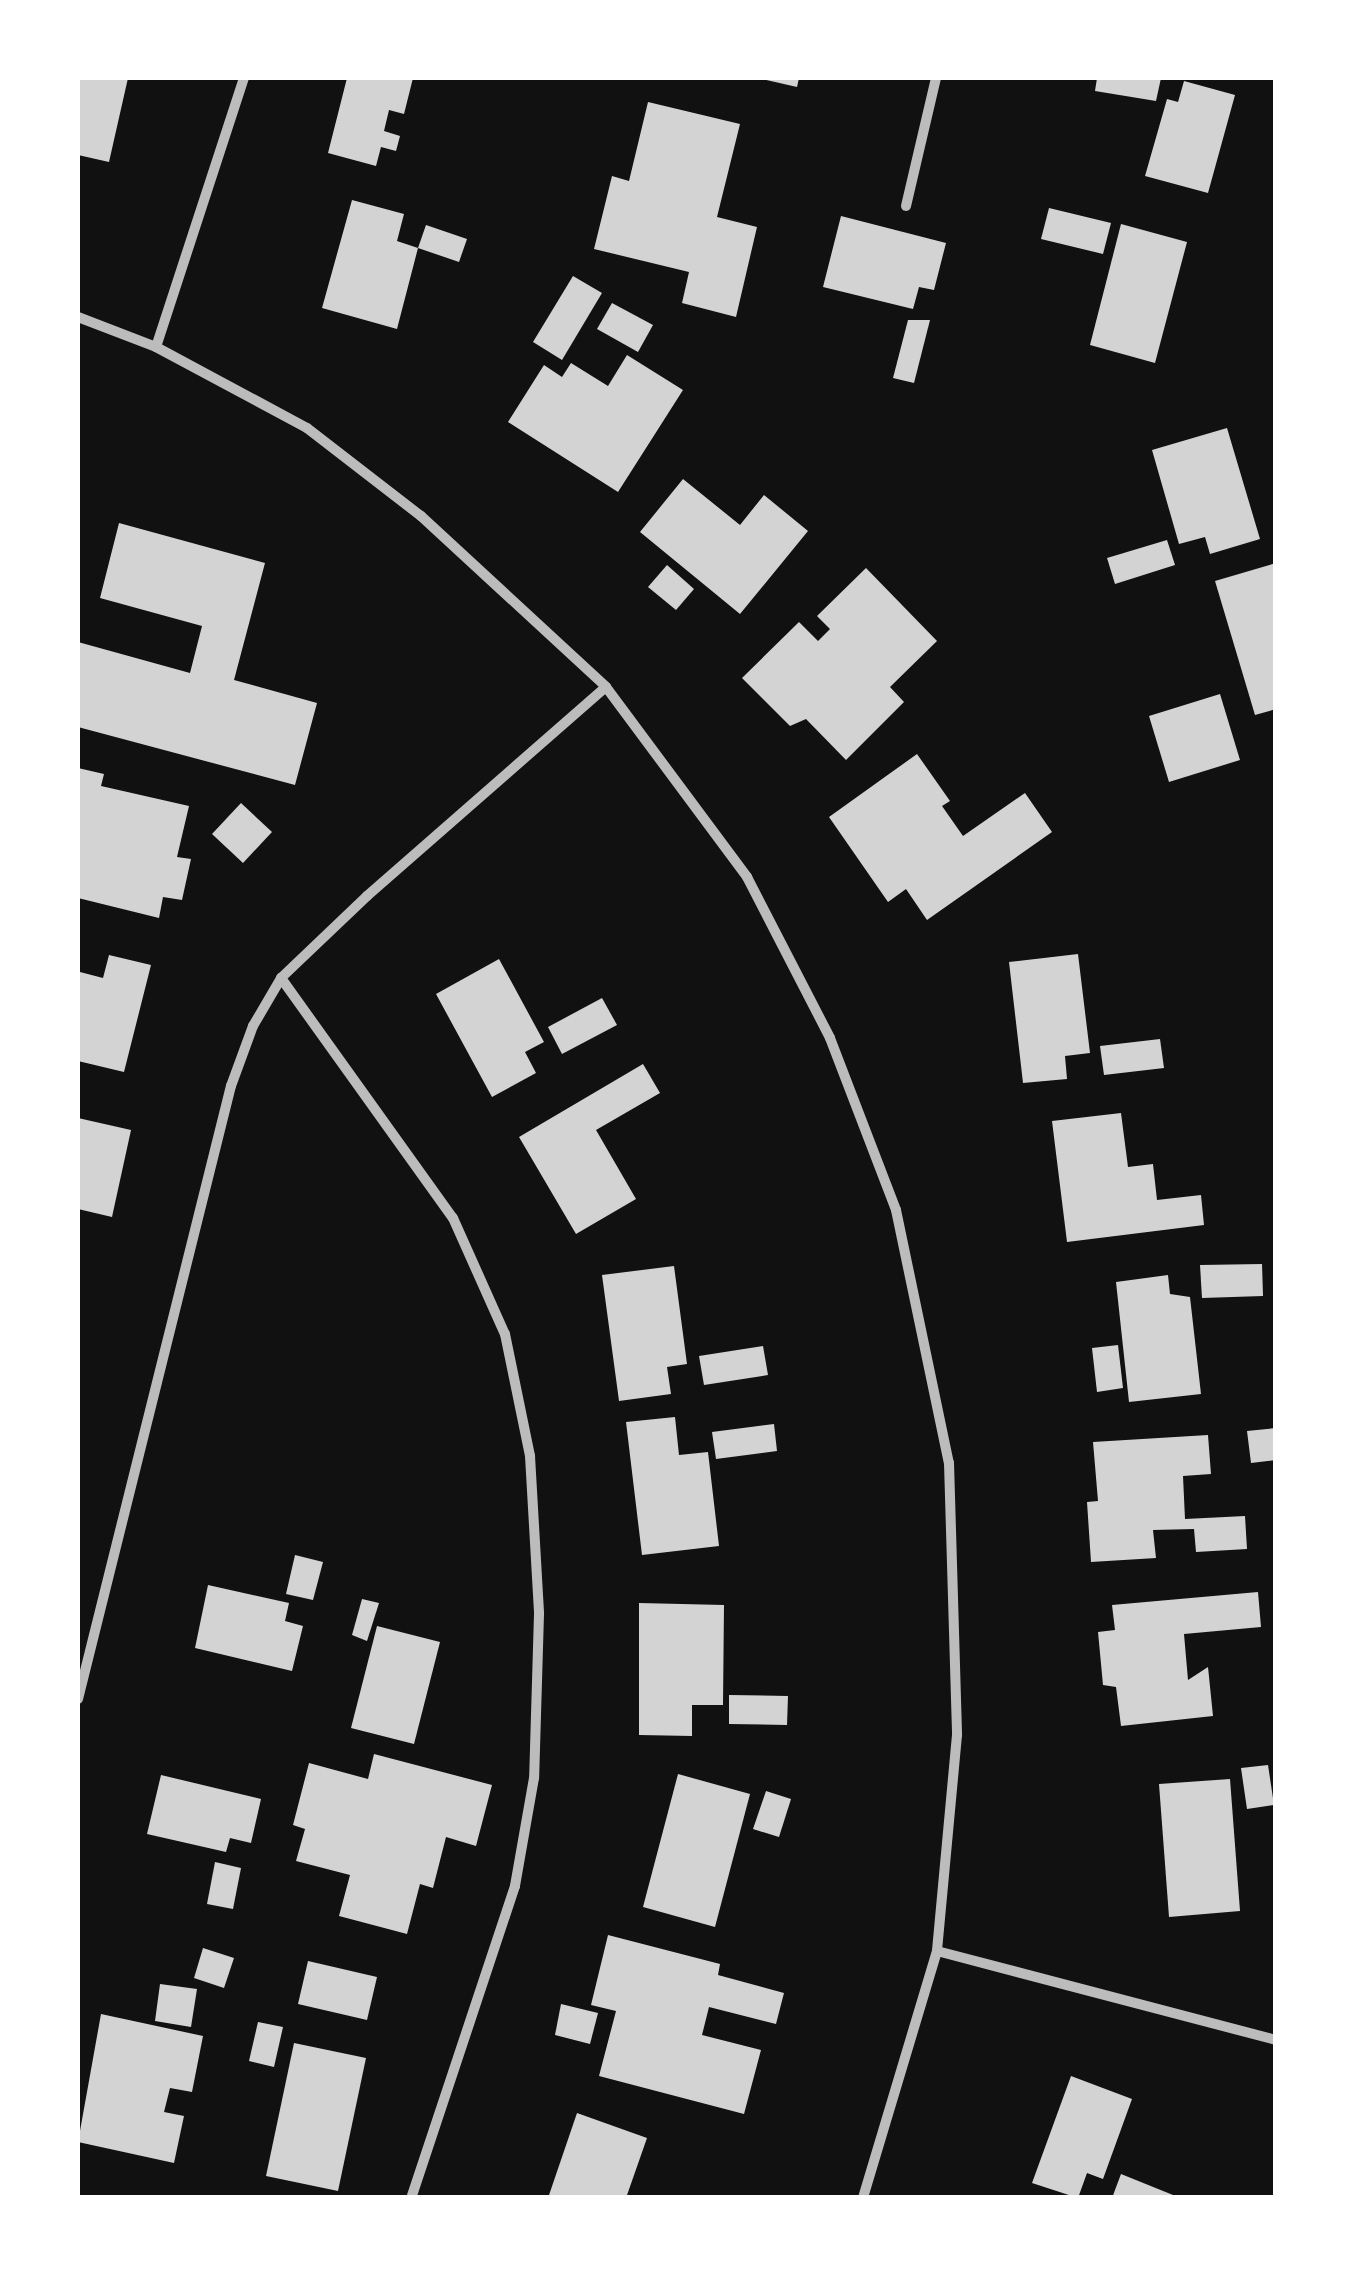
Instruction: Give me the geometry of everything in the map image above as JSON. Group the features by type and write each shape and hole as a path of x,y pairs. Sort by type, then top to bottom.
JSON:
{"street":[{"path":"156,347 244,78"},
{"path":"906,206 936,78"},
{"path":"78,317 156,347 307,428 420,516 606,687 747,877 830,1038 896,1210 950,1463 957,1735 937,1951 863,2198"},
{"path":"78,1699 231,1086 253,1026 281,978 367,896 606,687"},
{"path":"281,978 453,1218 506,1334 530,1456 539,1614 534,1778 515,1886 412,2198"},
{"path":"937,1951 1276,2040"}],"building":[{"path":"78,78 128,78 109,162 78,155"},
{"path":"347,78 413,78 404,114 389,110 384,131 400,136 396,151 381,147 376,166 328,153"},
{"path":"758,78 799,78 797,87"},
{"path":"1097,78 1161,78 1156,101 1095,91"},
{"path":"1184,81 1235,95 1208,193 1145,176 1167,99 1178,102"},
{"path":"648,102 740,124 717,217 757,227 736,317 682,303 689,272 594,249 612,176 629,181"},
{"path":"352,200 404,214 397,241 418,248 397,329 322,308"},
{"path":"1049,208 1111,223 1103,254 1041,239"},
{"path":"841,216 946,243 934,290 919,287 913,309 823,287"},
{"path":"1121,224 1187,242 1155,363 1090,345"},
{"path":"426,225 467,239 459,262 418,248"},
{"path":"573,276 602,293 562,360 533,342"},
{"path":"612,303 653,325 638,352 597,329"},
{"path":"908,320 930,320 914,383 893,378"},
{"path":"627,355 683,390 618,492 508,422 544,365 562,377 571,363 608,386"},
{"path":"1227,428 1260,539 1210,554 1205,537 1179,544 1152,450"},
{"path":"683,479 740,525 764,495 808,531 740,614 640,532"},
{"path":"119,523 265,563 234,680 317,703 295,785 78,727 78,642 190,673 202,626 100,598"},
{"path":"1167,540 1175,565 1115,584 1107,558"},
{"path":"1276,563 1276,709 1255,715 1215,581"},
{"path":"667,565 694,589 676,610 648,587"},
{"path":"866,568 937,641 890,687 904,702 846,760 806,719 790,726 742,678 799,622 818,641 830,629 817,616"},
{"path":"1220,694 1240,760 1169,782 1149,716"},
{"path":"917,754 950,801 942,806 963,836 1025,793 1052,832 927,920 906,889 888,902 829,817"},
{"path":"78,768 104,774 101,786 189,806 177,857 191,859 182,900 163,897 159,918 78,898"},
{"path":"241,803 272,832 243,863 212,834"},
{"path":"1078,954 1090,1053 1065,1056 1067,1079 1023,1083 1009,962"},
{"path":"109,955 151,965 124,1072 78,1061 80,972 103,978"},
{"path":"499,959 544,1042 525,1052 536,1073 492,1097 436,994"},
{"path":"602,998 617,1025 562,1054 548,1027"},
{"path":"1160,1039 1164,1068 1104,1075 1100,1046"},
{"path":"643,1064 660,1093 596,1130 636,1199 576,1234 519,1137"},
{"path":"1121,1113 1128,1167 1153,1164 1157,1200 1201,1195 1204,1225 1067,1242 1052,1121"},
{"path":"78,1118 131,1130 112,1217 78,1209"},
{"path":"1262,1264 1263,1296 1202,1298 1200,1265"},
{"path":"674,1266 687,1364 667,1367 671,1394 619,1401 602,1275"},
{"path":"1168,1275 1170,1294 1190,1297 1201,1394 1129,1402 1116,1282"},
{"path":"1118,1345 1123,1388 1097,1392 1092,1348"},
{"path":"763,1346 768,1375 704,1385 699,1356"},
{"path":"675,1417 679,1455 708,1452 719,1546 642,1555 626,1422"},
{"path":"774,1424 777,1451 716,1459 712,1432"},
{"path":"1276,1428 1276,1460 1251,1463 1247,1431"},
{"path":"1208,1435 1211,1474 1183,1476 1185,1519 1245,1516 1247,1549 1196,1552 1194,1529 1153,1530 1156,1558 1091,1562 1087,1502 1098,1501 1093,1442"},
{"path":"295,1555 323,1562 313,1600 286,1594"},
{"path":"208,1585 289,1603 285,1621 303,1626 292,1671 195,1648"},
{"path":"1258,1592 1261,1627 1184,1634 1188,1680 1208,1667 1213,1716 1121,1726 1116,1687 1103,1685 1098,1632 1115,1630 1112,1605"},
{"path":"362,1599 379,1603 367,1641 352,1635"},
{"path":"639,1603 724,1605 723,1705 692,1705 692,1736 639,1735"},
{"path":"377,1626 440,1642 414,1744 351,1728"},
{"path":"729,1695 788,1696 787,1725 729,1724"},
{"path":"374,1754 492,1785 476,1846 446,1837 433,1888 420,1884 407,1934 339,1916 350,1875 296,1861 305,1829 293,1825 309,1763 368,1779"},
{"path":"1268,1765 1274,1805 1247,1809 1241,1768"},
{"path":"678,1774 750,1794 715,1927 643,1907"},
{"path":"161,1775 261,1799 251,1843 230,1838 226,1852 147,1834"},
{"path":"1230,1779 1240,1911 1169,1917 1159,1784"},
{"path":"766,1791 791,1799 779,1837 753,1829"},
{"path":"215,1862 241,1868 233,1909 207,1904"},
{"path":"608,1935 720,1964 718,1975 784,1993 776,2024 709,2007 702,2035 761,2050 744,2114 599,2076 616,2011 591,2005"},
{"path":"203,1948 234,1958 224,1988 194,1978"},
{"path":"308,1961 377,1977 367,2020 298,2004"},
{"path":"160,1984 197,1989 191,2027 155,2021"},
{"path":"561,2004 598,2013 590,2044 555,2035"},
{"path":"101,2014 203,2036 192,2092 170,2088 164,2112 184,2116 174,2163 78,2142"},
{"path":"258,2022 283,2027 274,2067 249,2061"},
{"path":"294,2043 366,2058 338,2191 266,2176"},
{"path":"1071,2076 1132,2099 1103,2179 1087,2173 1078,2198 1032,2183"},
{"path":"577,2113 647,2138 626,2198 548,2198"},
{"path":"1121,2174 1178,2197 1178,2198 1112,2198"}]}
